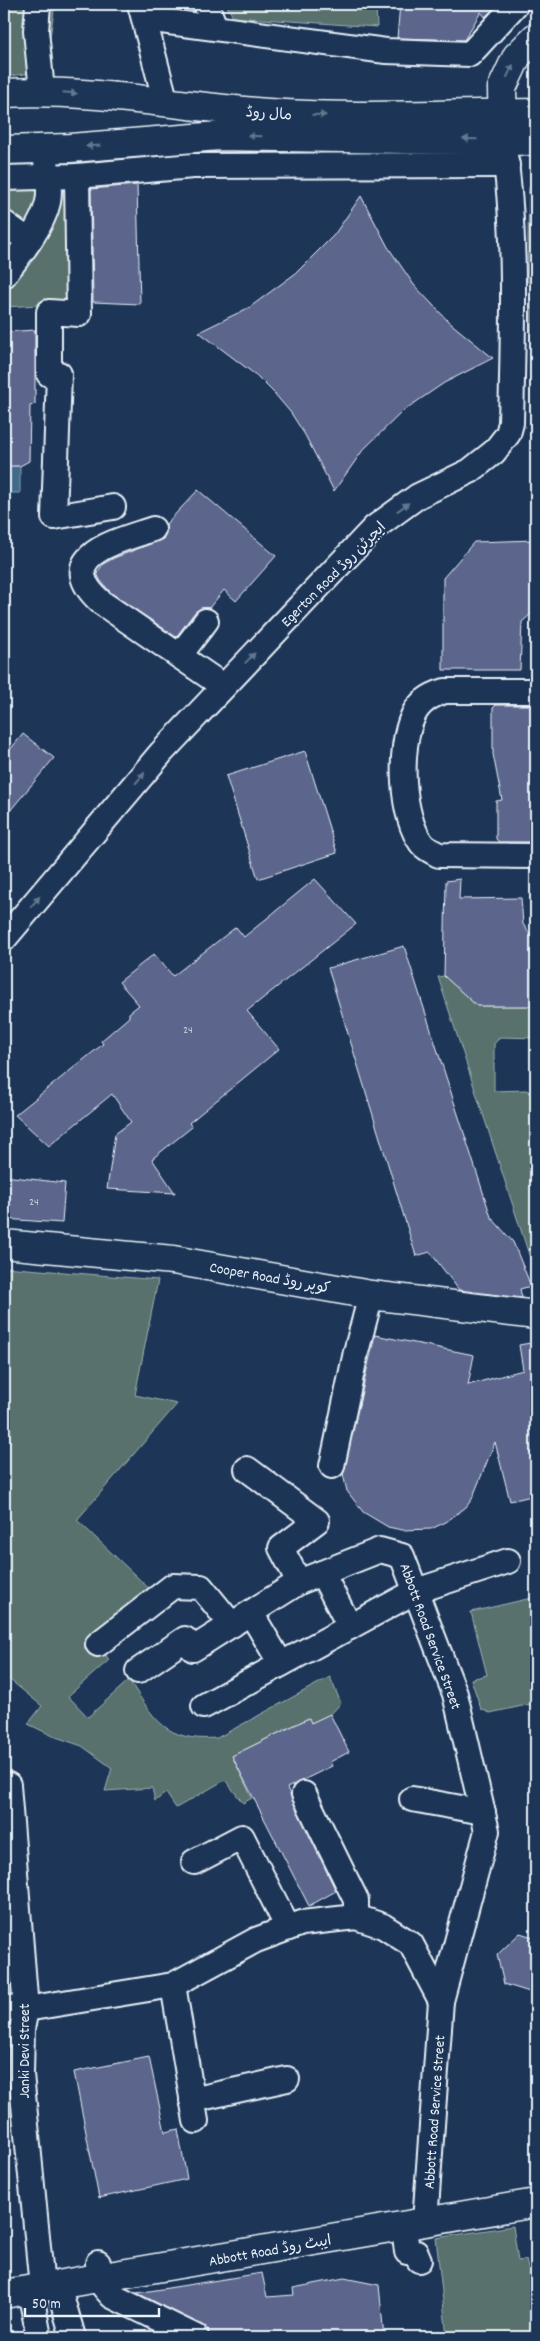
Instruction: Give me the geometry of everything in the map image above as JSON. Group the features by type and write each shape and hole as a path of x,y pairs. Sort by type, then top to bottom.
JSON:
{"main road":[{"path":"505,152 501,113 502,88 517,56 536,37"},
{"name":"مال روڈ","path":"4,93 42,91 166,102 220,109 316,116 536,113"},
{"path":"219,136 220,109"},
{"name":"مال روڈ","path":"4,150 219,136 505,152 536,141"},
{"name":"Cooper Road کوپر روڈ","path":"4,1244 174,1260 371,1295 536,1315"},
{"name":"Abbott Road ایبٹ روڈ","path":"419,2218 536,2188"},
{"name":"Abbott Road ایبٹ روڈ","path":"4,2275 35,2285 99,2271 419,2218 536,2203"}],"street":[{"path":"38,4 36,31 42,91"},
{"path":"206,4 215,27"},
{"path":"166,102 143,12 215,27 386,51 470,54 516,4"},
{"path":"4,275 28,241 49,201 46,148"},
{"path":"4,178 77,176 193,166 505,152"},
{"name":"Egerton Road ایجرٹن روڈ","path":"4,939 161,753 374,528 418,496 470,471 494,452 508,434 511,423 514,276 505,152"},
{"path":"77,176 79,314 49,312 49,374 59,374 54,517 113,507"},
{"path":"4,223 28,241"},
{"path":"153,529 101,547 92,552 84,568 85,582 102,603 223,686"},
{"path":"179,656 206,621"},
{"path":"536,691 445,690 433,695 422,703 412,716 404,770 406,802 422,844 430,851 439,855 536,856"},
{"path":"332,1466 356,1352 371,1295"},
{"path":"247,1469 316,1521 281,1548 299,1582"},
{"name":"Abbott Road Service Street","path":"138,1671 185,1639 193,1649 299,1582 380,1550 402,1556 456,1694 487,1831 441,2001 419,2218 407,2252 416,2254 418,2260"},
{"path":"204,1706 416,1592 508,1561"},
{"path":"322,1573 350,1626"},
{"path":"98,1644 173,1586 201,1587 241,1619 281,1664"},
{"name":"Janki Devi Street","path":"8,1785 14,2019 13,2075 35,2285"},
{"path":"304,1794 356,1900 356,1917"},
{"path":"412,1800 482,1812"},
{"path":"194,1862 242,1836 288,1928"},
{"path":"14,2019 173,1985 256,1940 288,1928 302,1923 356,1917 383,1926 411,1944 441,2001"},
{"path":"173,1985 194,2110 287,2079"},
{"path":"99,2271 104,2287 112,2296 192,2336"},
{"path":"35,2285 39,2337"},
{"path":"35,2285 73,2337"}],"green space":[{"path":"4,4 55,4 45,71 4,77"},
{"path":"226,4 376,4 377,27 233,17"},
{"path":"536,178 536,290 527,281 529,188"},
{"path":"71,184 76,303 4,307 4,187"},
{"path":"531,298 536,302 536,412 532,417"},
{"path":"444,976 477,1006 536,1006 536,1038 500,1037 494,1044 494,1091 526,1090 536,1094 536,1276 438,977"},
{"path":"4,1267 158,1280 135,1395 177,1404 77,1520 158,1597 99,1644 109,1660 68,1696 88,1717 129,1680 155,1717 173,1732 199,1738 217,1738 330,1677 341,1703 331,1714 311,1723 308,1718 232,1756 252,1798 243,1803 225,1780 176,1808 166,1793 155,1801 152,1788 105,1791 112,1768 82,1746 53,1736 28,1724 42,1706 4,1675"},
{"path":"536,1597 536,1703 490,1713 481,1709 471,1679 487,1675 471,1612"},
{"path":"4,1855 11,1986 4,1986"},
{"path":"513,2226 518,2261 526,2260 536,2301 536,2337 447,2337 436,2238"}],"water":[{"path":"4,466 20,466 20,493 4,493"}],"building":[{"path":"400,4 498,4 485,17 481,12 464,40 397,38"},
{"path":"137,185 140,304 93,302 91,189"},
{"path":"361,196 388,247 414,285 449,322 493,358 444,383 403,411 363,450 334,491 305,435 291,413 257,376 199,332 250,307 296,273 334,235"},
{"path":"35,330 35,404 30,406 29,461 20,466 4,466 4,332"},
{"path":"198,490 276,556 236,601 224,590 209,608 201,608 195,612 176,637 111,593 100,580 97,573 103,564 114,558 163,539 166,532 166,524"},
{"path":"536,540 536,614 531,614 522,622 520,670 443,670 443,578 474,542"},
{"path":"496,705 530,705 531,711 536,707 536,842 499,842 496,839 496,801 502,800 493,754 493,708"},
{"path":"23,734 54,758 4,818 4,757"},
{"path":"305,751 337,853 258,879 226,776"},
{"path":"315,879 356,924 247,1011 279,1049 189,1123 192,1127 152,1159 175,1193 107,1189 115,1134 131,1122 112,1094 49,1146 15,1115 103,1044 101,1041 129,1017 129,1013 139,1005 119,982 154,954 173,976 236,927 244,937"},
{"path":"460,879 459,899 521,898 523,924 531,936 536,935 536,1006 477,1006 444,976 446,881"},
{"path":"404,946 491,1217 513,1242 531,1286 520,1289 522,1298 459,1290 430,1252 416,1256 328,968"},
{"path":"4,1176 65,1183 62,1223 4,1219"},
{"path":"375,1335 474,1355 468,1385 523,1370 519,1345 536,1342 536,1495 510,1501 495,1442 472,1499 466,1507 446,1522 431,1529 402,1530 388,1527 363,1512 347,1491 343,1474"},
{"path":"330,1714 349,1752 330,1762 332,1766 287,1788 336,1891 309,1906 232,1756 309,1718 311,1723"},
{"path":"520,1933 536,1938 536,1994 504,1984 497,1955"},
{"path":"149,2057 165,2132 178,2129 187,2179 99,2198 74,2072"},
{"path":"262,2273 267,2297 294,2295 293,2288 344,2278 379,2285 384,2337 210,2337 208,2330 202,2325 137,2293"}]}
